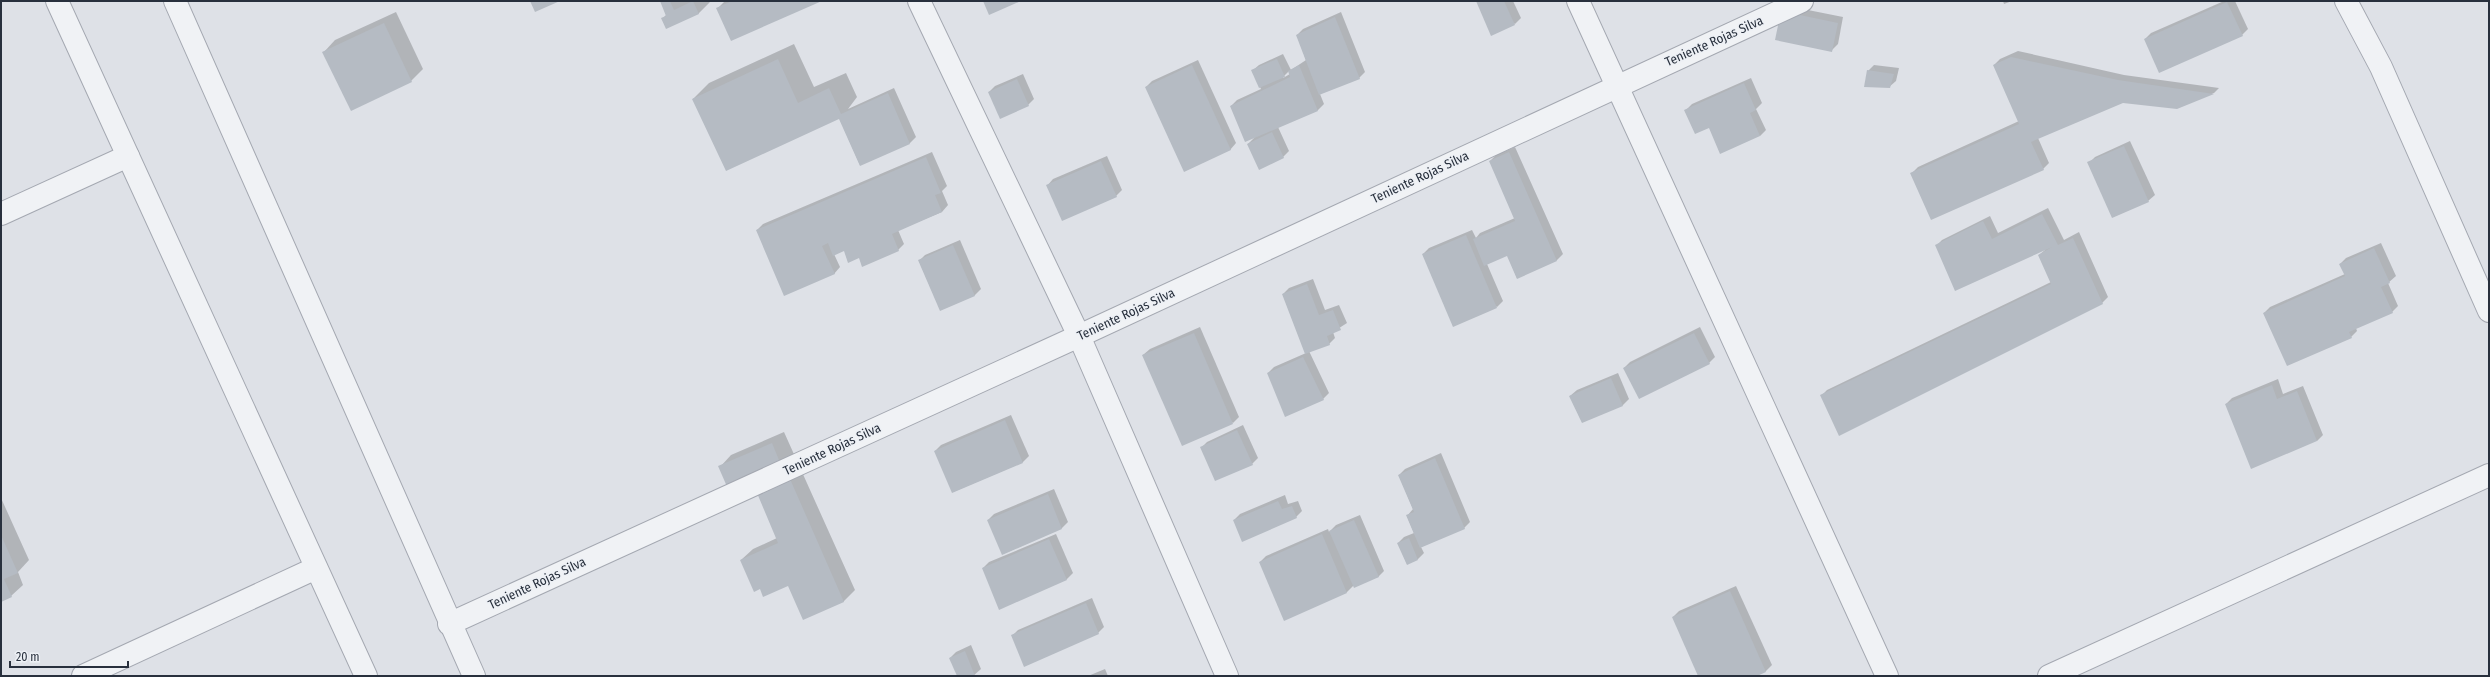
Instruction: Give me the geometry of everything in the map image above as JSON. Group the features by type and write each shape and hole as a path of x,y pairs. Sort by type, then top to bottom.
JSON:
{"street":[{"path":"57,1 366,676"},
{"path":"175,1 449,624 474,676"},
{"path":"919,1 1079,336 1227,676"},
{"path":"1578,1 1618,85 1887,676"},
{"name":"Teniente Rojas Silva","path":"449,624 1079,336 1802,1"},
{"path":"2346,1 2381,67 2489,311"},
{"path":"1,214 128,156"},
{"path":"2049,676 2489,475"},
{"path":"83,676 316,568"}],"building":[{"path":"530,1 560,1 535,12"},
{"path":"660,1 670,1 674,10 693,1 699,14 666,29 661,18 666,16"},
{"path":"732,1 822,1 731,41 716,8"},
{"path":"983,1 1021,1 989,15"},
{"path":"1476,1 1504,1 1515,25 1491,36"},
{"path":"2227,2 2243,36 2159,73 2144,39"},
{"path":"1781,11 1838,23 1832,52 1775,40"},
{"path":"1335,17 1360,79 1319,95 1296,35"},
{"path":"384,23 412,82 351,111 322,52"},
{"path":"2011,57 2118,80 2214,94 2177,109 2123,103 2031,142 2044,170 1931,220 1910,173 2019,124 1993,65"},
{"path":"778,59 798,103 829,88 841,114 888,93 910,144 860,166 839,119 726,171 692,99"},
{"path":"1277,59 1285,77 1259,88 1251,70"},
{"path":"1192,65 1231,150 1184,172 1145,87"},
{"path":"1299,65 1318,111 1245,142 1230,106 1290,77 1288,71"},
{"path":"1867,70 1894,74 1890,88 1864,87"},
{"path":"1017,79 1029,106 1000,119 988,92"},
{"path":"1744,83 1756,110 1750,113 1760,136 1720,154 1709,128 1695,134 1684,110"},
{"path":"1272,132 1284,158 1259,170 1247,144"},
{"path":"2124,146 2149,202 2112,218 2087,162"},
{"path":"1509,152 1557,261 1517,279 1507,256 1484,266 1473,239 1515,221 1489,161"},
{"path":"926,157 941,193 935,195 942,212 892,234 899,251 862,267 859,258 848,263 844,251 833,256 828,243 822,246 835,274 784,296 756,230"},
{"path":"1101,161 1117,197 1062,221 1046,185"},
{"path":"2042,214 2058,245 2073,238 2103,304 1839,436 1820,395 2051,284 2038,255 2052,247 1955,291 1935,245 1983,221 1992,239"},
{"path":"1466,235 1497,308 1453,327 1422,254"},
{"path":"953,245 975,296 940,311 918,260"},
{"path":"2374,248 2390,283 2381,287 2393,313 2349,332 2352,338 2287,366 2263,313 2345,276 2339,264"},
{"path":"1307,284 1319,315 1333,310 1341,330 1327,336 1330,345 1305,354 1282,294"},
{"path":"1194,333 1233,424 1182,446 1142,355"},
{"path":"1694,333 1710,364 1639,399 1623,368"},
{"path":"1303,357 1324,400 1285,417 1267,373"},
{"path":"1611,378 1623,406 1582,423 1569,396"},
{"path":"2272,385 2277,399 2297,391 2317,441 2251,469 2225,404"},
{"path":"1005,420 1023,463 952,493 934,451"},
{"path":"1237,430 1253,465 1215,481 1200,447"},
{"path":"772,443 785,475 732,498 718,466"},
{"path":"1435,458 1465,529 1420,548 1406,515 1414,512 1398,475"},
{"path":"790,479 844,602 803,620 788,586 763,597 760,589 754,592 740,560 778,543 757,493"},
{"path":"1048,494 1062,529 1002,555 987,520"},
{"path":"1278,501 1282,509 1292,506 1297,518 1242,542 1233,520"},
{"path":"1354,520 1379,577 1354,588 1329,531"},
{"path":"1322,534 1347,593 1284,621 1259,562"},
{"path":"1,535 18,573 4,579 12,597 1,602"},
{"path":"1409,538 1418,560 1407,565 1397,543"},
{"path":"1049,539 1067,580 999,610 982,568"},
{"path":"1730,591 1766,672 1757,676 1698,676 1672,617"},
{"path":"1086,603 1099,634 1024,667 1011,635"},
{"path":"965,651 975,676 957,676 949,658"}]}
